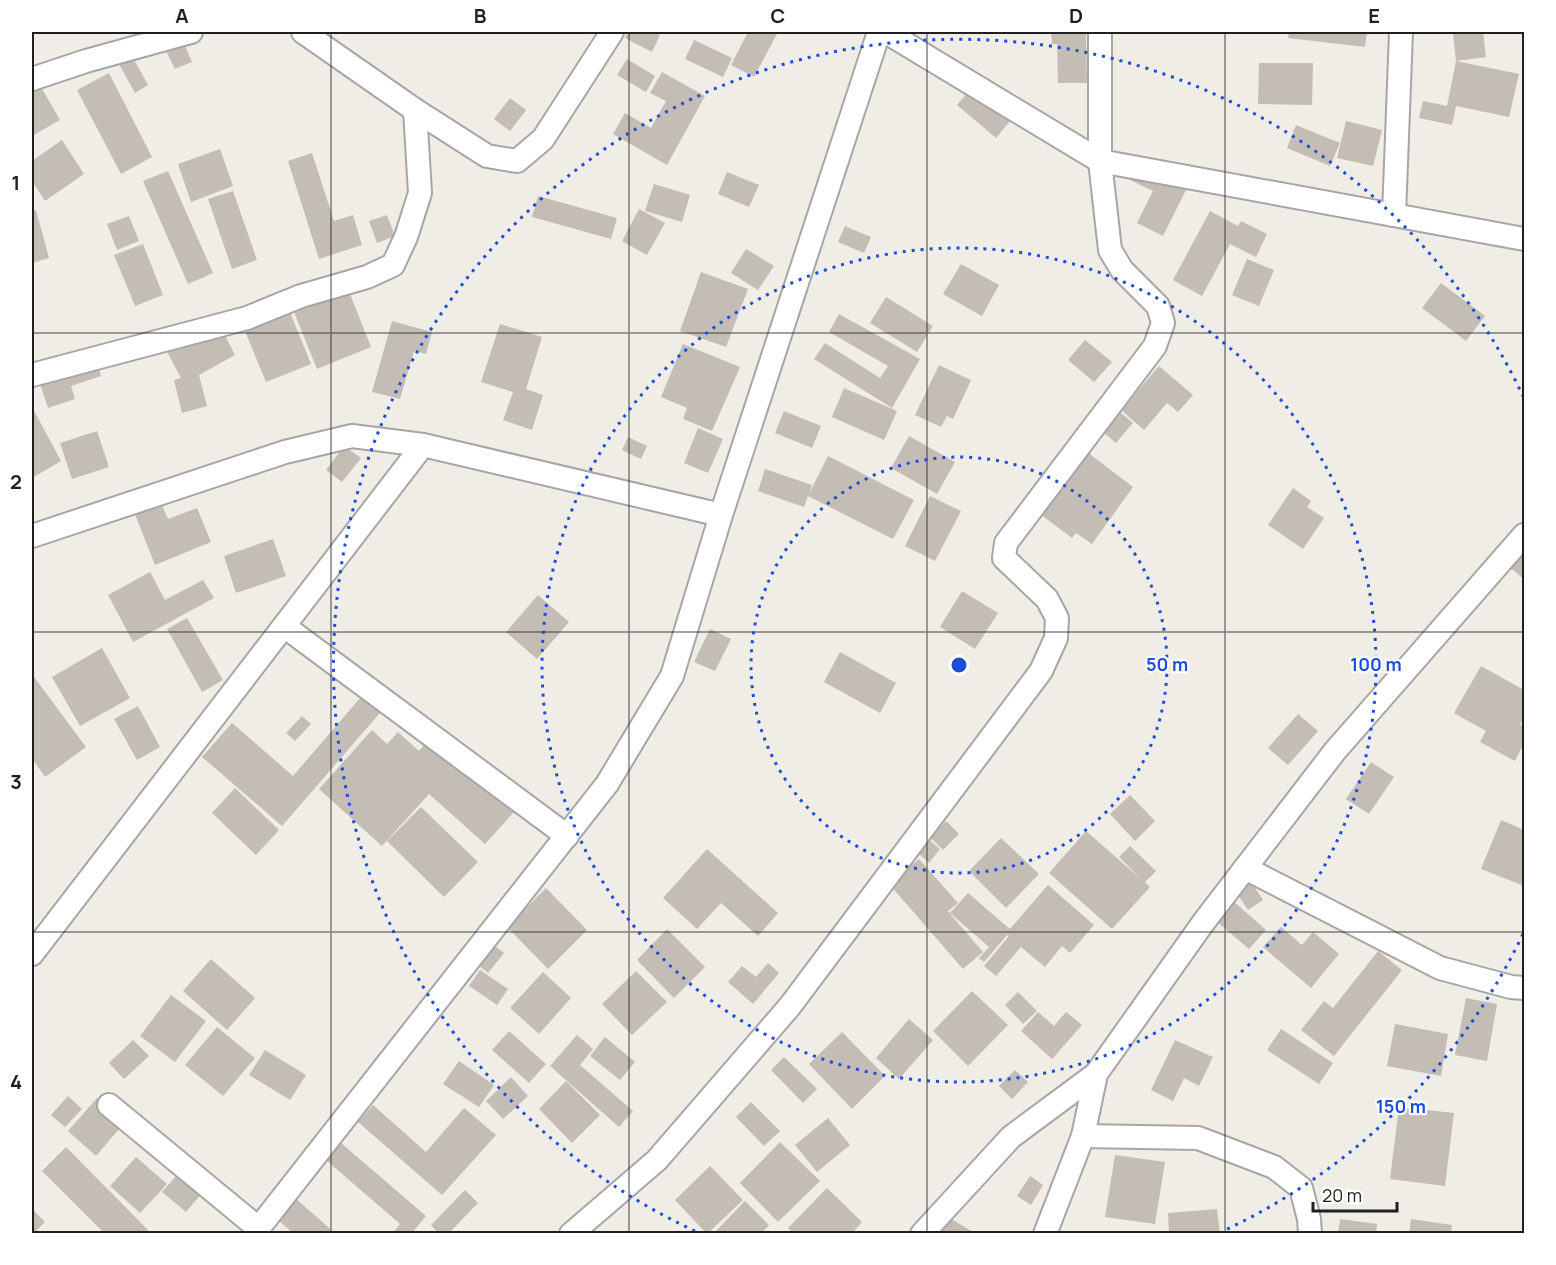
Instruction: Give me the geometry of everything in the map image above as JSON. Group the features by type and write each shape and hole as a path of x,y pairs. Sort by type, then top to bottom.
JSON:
{"street":[{"path":"32,79 86,61 191,32"},
{"path":"303,32 415,110 488,156 516,161 543,139 612,32"},
{"path":"109,1105 256,1231 607,784 672,676 721,515 879,32"},
{"path":"886,32 1100,161 1524,239"},
{"path":"571,1233 657,1160 790,1006 1041,671 1056,638 1057,618 1047,599 1004,558 1006,543 1155,346 1163,323 1158,306 1122,270 1110,250 1100,161 1100,32"},
{"path":"1394,215 1401,32"},
{"path":"32,375 247,318 302,296 367,277 393,265 406,237 420,193 415,110"},
{"path":"32,536 285,452 352,436 423,445 721,515"},
{"path":"32,954 423,445"},
{"path":"922,1233 1011,1137 1096,1074 1203,923 1335,751 1524,535"},
{"path":"284,626 567,836"},
{"path":"1245,868 1440,968 1511,987 1524,988"},
{"path":"1045,1233 1083,1136 1096,1074"},
{"path":"1083,1136 1198,1138 1274,1167 1301,1188 1310,1219 1310,1233"}],"building":[{"path":"628,32 653,32 660,35 652,52 625,38"},
{"path":"748,32 778,32 754,77 731,65"},
{"path":"1051,32 1086,32 1087,83 1058,83 1057,44 1052,44"},
{"path":"1289,32 1367,32 1365,47 1288,38"},
{"path":"1453,32 1483,32 1486,57 1456,61"},
{"path":"182,39 192,62 175,69 164,47"},
{"path":"694,40 732,58 723,77 685,59"},
{"path":"132,56 148,85 135,93 119,64"},
{"path":"627,59 655,76 646,92 617,75"},
{"path":"1456,61 1519,74 1509,117 1456,106 1452,125 1419,118 1423,101 1447,106"},
{"path":"1259,63 1313,63 1312,105 1258,104"},
{"path":"662,72 705,96 667,165 613,134 625,113 651,128 666,101 650,93"},
{"path":"109,73 152,157 121,174 77,90"},
{"path":"982,75 1021,108 996,138 957,105"},
{"path":"37,80 60,120 32,136 32,84"},
{"path":"510,98 526,110 510,131 494,119"},
{"path":"1346,121 1382,130 1373,166 1337,158"},
{"path":"1296,125 1340,143 1330,166 1287,148"},
{"path":"62,140 84,174 45,201 32,181 32,161"},
{"path":"220,149 233,186 191,202 178,164"},
{"path":"312,153 334,221 353,215 362,245 319,259 288,161"},
{"path":"1135,159 1188,186 1163,236 1137,223 1153,191 1126,178"},
{"path":"168,171 213,273 188,284 143,181"},
{"path":"727,172 759,185 749,207 718,194"},
{"path":"654,184 690,195 682,222 645,211"},
{"path":"233,191 257,260 232,269 208,199"},
{"path":"538,196 617,218 611,239 532,217"},
{"path":"639,209 665,223 647,255 622,241"},
{"path":"36,210 49,258 32,263 32,211"},
{"path":"1210,211 1238,226 1241,221 1267,234 1256,257 1230,244 1202,296 1173,280"},
{"path":"387,215 395,236 377,243 369,221"},
{"path":"129,216 139,241 117,250 107,224"},
{"path":"845,226 871,237 864,253 838,242"},
{"path":"143,244 163,295 135,306 114,255"},
{"path":"746,249 774,266 758,290 731,273"},
{"path":"1247,259 1274,270 1259,306 1232,295"},
{"path":"961,264 999,285 982,316 943,294"},
{"path":"701,272 748,289 726,347 680,331"},
{"path":"1441,283 1485,316 1466,341 1422,308"},
{"path":"346,284 371,347 317,369 292,307"},
{"path":"886,297 933,326 917,352 870,323"},
{"path":"285,300 311,364 266,382 240,319"},
{"path":"839,314 920,359 892,408 814,359 825,343 880,378 888,366 829,332"},
{"path":"216,318 235,355 199,375 207,406 182,413 174,380 181,378 164,346"},
{"path":"392,321 432,332 426,354 414,351 400,399 372,392"},
{"path":"500,324 542,337 526,389 543,395 532,430 503,420 513,392 481,382"},
{"path":"1085,340 1112,362 1094,382 1068,360"},
{"path":"683,344 740,367 712,431 683,419 687,408 661,397"},
{"path":"93,349 101,376 71,386 75,399 48,408 35,368"},
{"path":"939,365 971,380 953,419 947,416 941,427 915,415"},
{"path":"1159,366 1193,395 1178,412 1167,403 1144,430 1121,410"},
{"path":"844,388 897,411 884,440 832,417"},
{"path":"32,407 61,461 32,478"},
{"path":"784,411 821,426 812,448 775,433"},
{"path":"1120,412 1133,423 1116,443 1103,432"},
{"path":"698,428 723,439 708,473 684,463"},
{"path":"97,431 109,467 72,479 60,443"},
{"path":"909,436 955,462 937,494 891,468"},
{"path":"628,437 647,446 641,459 622,450"},
{"path":"344,446 361,458 342,482 326,470"},
{"path":"1087,452 1133,487 1092,544 1076,533 1072,538 1040,514"},
{"path":"828,456 914,500 893,539 808,496 804,507 758,491 765,469 812,485 809,494"},
{"path":"1293,488 1311,501 1307,507 1324,518 1303,549 1268,525"},
{"path":"930,496 961,511 935,561 905,546"},
{"path":"160,501 168,519 197,508 211,542 155,565 134,512"},
{"path":"1524,537 1524,579 1504,563"},
{"path":"273,539 286,576 236,593 224,556"},
{"path":"150,572 165,600 203,580 214,598 133,642 108,595"},
{"path":"962,591 998,613 975,649 940,627"},
{"path":"538,595 569,622 537,659 506,632"},
{"path":"187,618 223,680 202,692 167,629"},
{"path":"710,629 731,639 715,671 694,662"},
{"path":"102,648 130,698 80,726 52,677"},
{"path":"840,652 896,683 880,713 824,682"},
{"path":"1481,666 1524,690 1524,716 1520,725 1524,727 1524,743 1515,761 1480,742 1486,731 1454,713"},
{"path":"34,677 86,747 45,777 32,758 32,678"},
{"path":"367,690 386,706 282,826 202,757 232,723 293,776"},
{"path":"138,706 160,747 137,760 114,719"},
{"path":"1298,714 1318,731 1288,765 1268,748"},
{"path":"302,716 311,724 295,741 286,733"},
{"path":"372,730 387,744 398,732 419,751 431,737 514,812 485,844 429,794 382,846 319,789"},
{"path":"1371,762 1394,777 1369,814 1346,799"},
{"path":"235,788 279,830 256,855 212,813"},
{"path":"1130,795 1155,821 1135,841 1110,814"},
{"path":"421,807 478,862 444,897 387,841"},
{"path":"1501,820 1524,830 1524,886 1481,869"},
{"path":"946,821 959,834 943,850 930,837"},
{"path":"1086,831 1141,879 1119,857 1130,846 1156,871 1145,882 1150,887 1112,929 1049,873"},
{"path":"925,836 940,849 929,863 914,849"},
{"path":"1001,838 1039,874 1006,908 969,871"},
{"path":"707,849 778,913 758,936 721,903 697,929 663,898"},
{"path":"919,859 958,903 948,911 946,909 983,952 963,969 889,884"},
{"path":"1251,882 1263,900 1248,910 1236,892"},
{"path":"1048,885 1094,925 1070,953 1062,946 1045,967 1021,947 996,976 984,966 1009,936 1007,935 984,962 979,958 989,947 950,913 968,893 1010,929"},
{"path":"546,888 587,930 548,969 507,927"},
{"path":"1232,900 1266,930 1249,949 1215,920"},
{"path":"1281,927 1302,945 1313,932 1339,954 1311,988 1263,947"},
{"path":"667,929 705,967 674,998 637,960"},
{"path":"493,944 504,953 488,973 477,964"},
{"path":"1378,951 1402,970 1334,1056 1301,1030 1324,1001 1333,1008"},
{"path":"211,959 255,998 227,1030 183,991"},
{"path":"768,963 779,973 753,1004 728,982 742,966 756,977"},
{"path":"480,970 508,989 497,1005 469,986"},
{"path":"636,971 667,1002 632,1035 602,1004"},
{"path":"543,972 571,998 539,1034 510,1008"},
{"path":"972,991 1008,1025 968,1066 933,1031"},
{"path":"1018,992 1037,1011 1023,1024 1005,1005"},
{"path":"171,995 206,1021 175,1062 140,1036"},
{"path":"1466,998 1497,1004 1487,1061 1455,1055"},
{"path":"1038,1012 1054,1026 1066,1012 1082,1025 1052,1059 1021,1031"},
{"path":"909,1019 933,1040 899,1079 876,1058"},
{"path":"1395,1024 1448,1034 1441,1076 1387,1066"},
{"path":"217,1027 255,1058 223,1096 185,1065"},
{"path":"1281,1029 1333,1063 1319,1084 1267,1050"},
{"path":"509,1031 546,1064 529,1083 492,1050"},
{"path":"842,1032 885,1076 852,1109 809,1064"},
{"path":"577,1035 593,1049 580,1065 633,1111 619,1127 550,1066"},
{"path":"605,1037 635,1062 620,1080 590,1056"},
{"path":"133,1040 149,1056 124,1079 109,1063"},
{"path":"1175,1040 1213,1057 1199,1086 1184,1078 1173,1101 1151,1090"},
{"path":"265,1050 306,1075 290,1100 249,1075"},
{"path":"784,1057 817,1089 803,1103 771,1070"},
{"path":"459,1061 494,1085 479,1107 443,1084"},
{"path":"1015,1070 1028,1082 1012,1099 999,1086"},
{"path":"511,1077 528,1096 503,1119 486,1101"},
{"path":"566,1081 600,1115 572,1143 539,1109"},
{"path":"68,1096 82,1109 65,1127 51,1115"},
{"path":"97,1098 125,1122 96,1156 68,1131"},
{"path":"751,1102 780,1131 764,1146 736,1117"},
{"path":"373,1105 426,1152 464,1108 496,1135 442,1195 358,1122"},
{"path":"1399,1107 1454,1113 1445,1186 1390,1179"},
{"path":"828,1118 850,1145 817,1172 795,1145"},
{"path":"780,1142 820,1181 778,1222 740,1183"},
{"path":"341,1143 426,1216 411,1234 392,1234 400,1224 326,1160"},
{"path":"66,1147 148,1230 144,1234 105,1234 42,1171"},
{"path":"1115,1155 1165,1162 1155,1224 1105,1217"},
{"path":"136,1157 167,1184 140,1213 110,1186"},
{"path":"185,1166 208,1186 186,1212 162,1192"},
{"path":"710,1166 743,1200 707,1234 675,1200"},
{"path":"1030,1176 1043,1185 1031,1205 1017,1196"},
{"path":"827,1188 862,1222 851,1234 794,1234 788,1228"},
{"path":"465,1190 478,1203 448,1234 439,1234 431,1225"},
{"path":"295,1198 336,1234 294,1234 277,1219"},
{"path":"745,1201 769,1225 761,1234 713,1234"},
{"path":"32,1209 45,1222 33,1234 32,1234"},
{"path":"1217,1209 1220,1234 1169,1234 1168,1213"},
{"path":"950,1218 976,1234 940,1234"},
{"path":"1340,1219 1377,1224 1376,1234 1338,1234"},
{"path":"1411,1219 1452,1225 1451,1234 1409,1234"}]}
